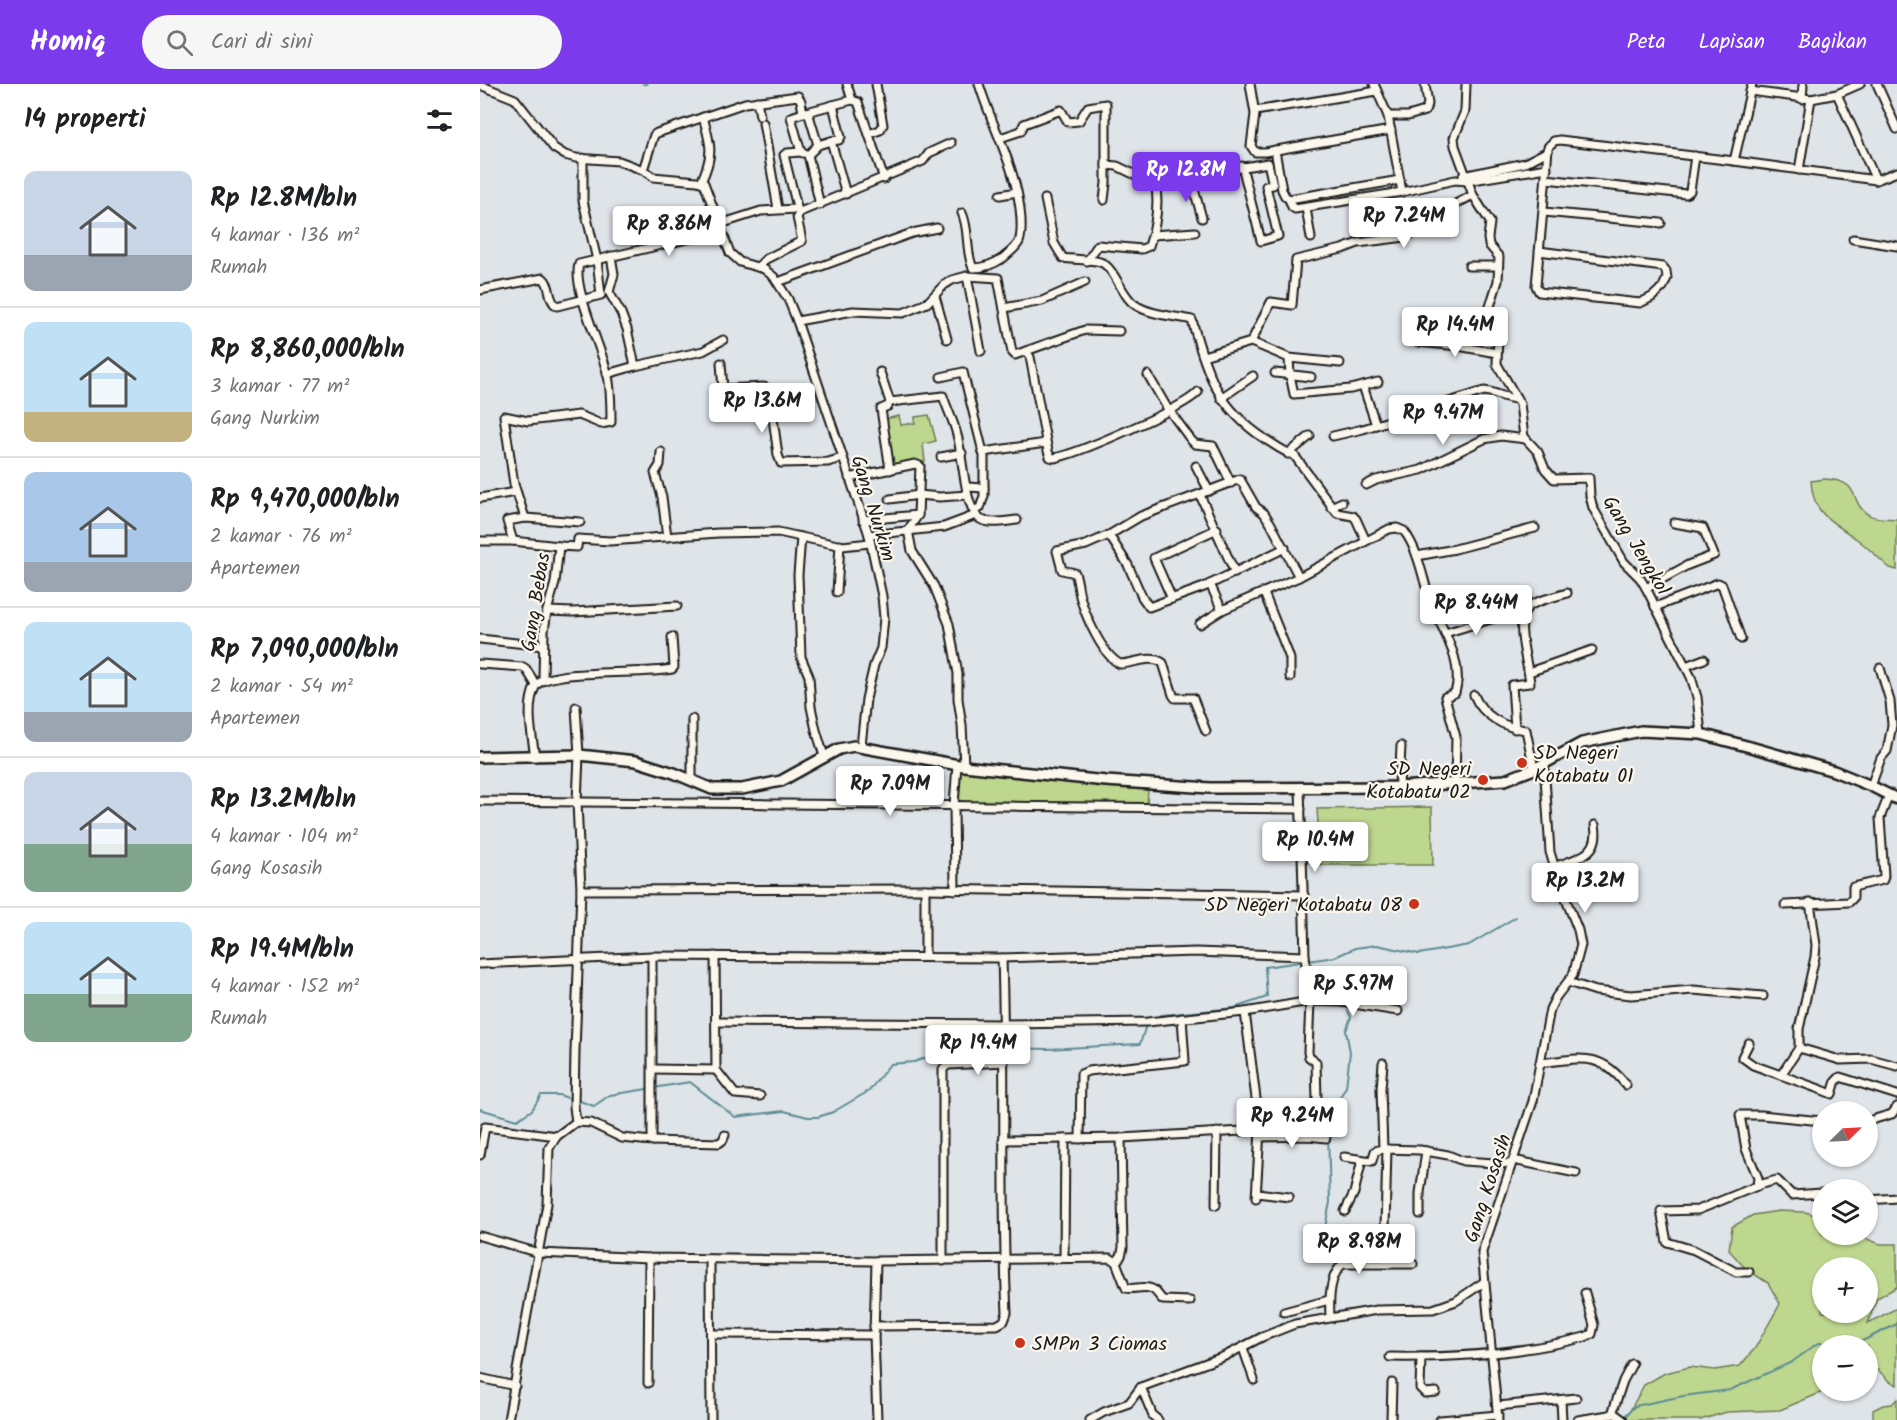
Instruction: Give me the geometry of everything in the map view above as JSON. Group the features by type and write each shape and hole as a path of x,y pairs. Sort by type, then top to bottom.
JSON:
{"main road":[{"path":"480,758 579,754 636,761 712,789 752,788 781,781 844,747 861,746 960,765 1106,781 1210,788 1399,787 1505,780 1534,769 1582,743 1641,731 1701,734 1834,771 1893,797"}],"street":[{"path":"847,84 852,100"},
{"path":"869,134 880,130 883,125 876,84"},
{"path":"962,213 968,232 973,268 995,264 1012,251 1018,243 1021,234 1017,192 1009,162 979,84"},
{"path":"1250,84 1255,111 1251,141 1252,149 1256,152 1391,130"},
{"path":"1388,116 1408,117 1425,111 1428,104 1425,84"},
{"name":"Gang Jengkol","path":"1466,84 1465,111 1454,142 1473,195 1490,222 1488,241 1499,257 1497,284 1486,318 1488,324 1498,334 1497,364 1520,405 1523,433 1538,452 1545,469 1554,479 1589,478 1593,507 1624,562 1640,578 1646,588 1686,666 1697,697 1701,734"},
{"path":"1795,84 1804,84 1802,99"},
{"path":"1734,161 1751,88 1811,99 1837,94 1860,84"},
{"path":"1876,84 1897,129"},
{"path":"480,85 515,99 554,148 571,157 619,161 643,170 653,177 701,182 710,164 710,141 703,117"},
{"path":"1255,111 1375,88 1388,116 1402,192"},
{"path":"1837,94 1876,180"},
{"path":"643,170 654,135 757,101 798,96 818,146"},
{"path":"1799,170 1811,99"},
{"path":"820,205 791,117 856,100 860,105 884,179"},
{"path":"757,101 778,209"},
{"path":"1000,138 1021,131 1024,124 1061,110 1068,122 1079,122 1088,107 1106,104 1104,200"},
{"path":"758,267 766,259 802,241 798,211 784,155 787,153 804,154 841,138 833,105"},
{"path":"1539,251 1660,266 1665,268 1667,278 1663,287 1652,297 1635,304 1539,292 1536,286 1539,251 1544,212 1548,151 1551,143 1560,140 1876,180 1897,172"},
{"path":"831,141 846,194"},
{"path":"525,518 516,492 504,416 528,421 579,415 601,424 610,423 607,374 583,300 577,266 581,262 597,260 721,227 750,214 778,209 798,211 820,205 923,161 929,153 951,143"},
{"path":"1275,150 1282,190 1294,208 1402,192 1466,178 1547,168"},
{"path":"1466,178 1525,163 1548,151"},
{"path":"1546,179 1683,195 1690,191 1695,156"},
{"path":"480,290 543,278 547,281 554,305 598,297 602,293 583,201 583,158"},
{"path":"1106,165 1117,166 1148,181 1175,184 1192,182 1214,172 1242,166 1268,163 1273,185 1266,186 1278,236 1261,241 1242,166"},
{"path":"1289,199 1400,180"},
{"path":"1087,261 1098,245 1146,248 1149,246 1157,202 1155,181"},
{"name":"Gang Nurkim","path":"701,182 706,186 728,249 733,256 740,262 768,272 778,282 788,299 869,539 882,596 884,618 881,648 874,665 866,699 861,746"},
{"path":"1192,182 1202,218"},
{"path":"1000,195 1017,192"},
{"path":"1251,342 1271,302 1292,305 1296,260 1358,243 1405,237 1432,223 1446,209 1473,195"},
{"path":"1045,199 1049,224 1058,252 1063,258 1098,261 1107,267 1126,296 1136,306 1192,320 1203,356 1221,398 1244,423 1288,454 1294,455 1331,507 1337,513 1353,516 1366,541"},
{"path":"1306,208 1311,238"},
{"path":"1544,212 1661,223"},
{"path":"778,282 912,233 937,228"},
{"path":"1153,234 1195,232"},
{"path":"1853,239 1897,246"},
{"path":"610,256 614,274 609,292 627,329 635,366"},
{"path":"995,264 1012,352 1015,355 1085,330 1119,331"},
{"path":"1469,266 1498,266"},
{"path":"797,321 853,311 899,314 922,306 944,285 967,276 999,278"},
{"path":"967,276 981,351"},
{"path":"1004,308 1048,299 1084,282"},
{"path":"935,296 947,339"},
{"path":"607,374 703,351 723,340"},
{"path":"1203,356 1251,342 1289,358 1340,363"},
{"path":"1418,342 1497,353"},
{"path":"1026,351 1030,357 1050,457 1057,458 1086,447 1170,410 1198,392"},
{"path":"1289,358 1294,394 1363,387 1378,382"},
{"path":"721,363 723,389 764,387 769,389 780,462 828,462 842,458"},
{"path":"880,372 890,402 890,405 881,410 890,470"},
{"path":"661,452 660,465 655,473 662,497 668,537 778,532 845,546 908,530 944,527 975,513 982,504 984,488 983,452 963,372 941,377"},
{"path":"1275,373 1311,377"},
{"path":"1148,375 1191,440 1196,444 1213,446 1231,483"},
{"path":"1221,398 1253,376"},
{"path":"1363,387 1376,425"},
{"path":"1333,436 1484,391 1503,398 1516,399"},
{"path":"890,402 943,396 962,453 967,491 975,513 983,521 1017,520"},
{"path":"1288,454 1310,436"},
{"path":"1366,485 1376,480 1421,470 1484,439 1501,436 1526,439"},
{"path":"983,452 1046,443"},
{"path":"941,457 962,453"},
{"path":"849,478 918,464 921,469 918,515 908,530 912,551 932,581 949,624 958,674 958,699 963,731 954,805 955,890"},
{"path":"1196,466 1209,491"},
{"path":"1206,731 1193,698 1175,698 1173,695 1160,660 1125,664 1115,662 1102,644 1086,614 1079,595 1075,573 1061,568 1057,551 1080,547 1109,535 1141,516 1241,480 1256,507 1266,515 1299,577"},
{"path":"891,499 919,495 940,497 984,488"},
{"path":"480,498 516,492"},
{"path":"1200,495 1235,573"},
{"path":"1331,507 1342,502"},
{"path":"863,520 918,515"},
{"path":"513,541 507,520 525,518 580,522"},
{"path":"1646,588 1688,565 1714,555 1703,528 1674,524"},
{"path":"1200,624 1222,610 1299,577 1389,529 1397,528 1404,531 1417,556 1431,601 1453,653 1458,680 1455,693 1445,697 1456,737 1455,784"},
{"path":"1417,556 1455,549 1536,528"},
{"path":"1172,599 1154,558 1217,529"},
{"path":"1109,535 1128,565 1146,605 1152,606 1210,584 1285,548"},
{"name":"Gang Bebas","path":"543,679 543,646 547,611 555,583 560,546 577,548 578,539 610,541 668,537"},
{"path":"801,537 798,575 801,657 809,676 813,719 824,756"},
{"path":"480,541 513,541 560,546"},
{"path":"837,592 840,545"},
{"path":"1655,607 1718,583 1722,585 1741,639"},
{"path":"1210,584 1222,610"},
{"path":"1264,593 1288,653 1290,677"},
{"path":"1515,729 1512,685 1530,683 1523,642 1524,613 1532,604 1567,594"},
{"path":"547,611 573,612 676,606"},
{"path":"1445,633 1501,615"},
{"path":"535,757 531,716 533,690 536,685 543,679 574,675 672,669 674,667 672,637"},
{"path":"480,639 543,646"},
{"path":"1529,672 1592,650"},
{"path":"1686,666 1704,659"},
{"path":"480,664 523,667 536,685"},
{"path":"1872,786 1881,758 1887,752 1892,716 1880,668"},
{"path":"1474,695 1480,707 1493,718 1515,729 1526,730 1534,769"},
{"path":"576,707 579,754 577,802 580,890 574,1107 576,1122"},
{"path":"692,720 692,780"},
{"path":"1399,787 1401,746"},
{"name":"Gang Kosasih","path":"1498,1418 1482,1252 1533,1101 1551,1009 1556,997 1568,982 1577,965 1580,937 1550,852 1544,763"},
{"path":"1300,788 1305,957 1310,1001 1308,1052 1309,1057 1316,1062 1318,1092 1308,1136"},
{"path":"1785,905 1810,902 1849,902 1853,898 1853,887 1883,880 1880,818 1893,797"},
{"path":"480,801 1301,809"},
{"path":"1554,867 1582,855 1596,844 1598,837 1595,825"},
{"path":"580,890 925,889 1304,895"},
{"path":"925,889 925,957"},
{"path":"1780,1075 1799,1048 1799,1029 1816,951 1810,902"},
{"path":"480,964 652,956 1002,958 1196,952 1305,957"},
{"path":"652,956 652,1141"},
{"path":"715,956 716,1070 735,1094 760,1096"},
{"path":"874,1326 997,1325 1002,1323 1007,1313 1005,1042 1002,958"},
{"path":"1568,982 1596,991 1630,995 1692,990 1763,996"},
{"path":"717,1022 1004,1024 1147,1022 1245,1012 1310,1001 1341,1002 1398,1011"},
{"path":"1245,1012 1260,1134 1257,1195 1289,1197"},
{"path":"1080,1139 1081,1074 1088,1071 1185,1061 1182,1018"},
{"path":"1749,1043 1742,1057 1753,1065 1832,1094 1836,1081 1840,1077 1897,1095"},
{"path":"1799,1048 1840,1060 1871,1059 1897,1066"},
{"path":"1540,1063 1592,1059 1610,1068 1626,1084"},
{"path":"943,1261 943,1069 948,1065 1004,1062"},
{"path":"1383,1063 1381,1089 1385,1149 1386,1228"},
{"path":"653,1069 716,1070"},
{"path":"1878,1118 1892,1114 1897,1107"},
{"path":"1757,1186 1758,1178 1746,1149 1740,1115 1812,1120"},
{"path":"508,1420 547,1204 549,1148 557,1136 576,1122 591,1123 622,1138 652,1141 719,1143 725,1135"},
{"path":"480,1155 482,1126 557,1136"},
{"path":"1004,1140 1120,1138 1217,1132 1326,1138"},
{"path":"1216,1204 1217,1132"},
{"path":"1116,1262 1123,1248 1120,1138"},
{"path":"1064,1258 1065,1139"},
{"path":"1344,1157 1372,1161 1375,1151 1385,1149 1426,1151 1448,1155 1463,1161 1512,1162 1576,1173"},
{"path":"1420,1214 1420,1193 1426,1151"},
{"path":"1345,1211 1357,1186 1362,1161"},
{"path":"1749,1272 1736,1272 1694,1250 1667,1242 1661,1211 1698,1210 1777,1180 1792,1195 1812,1194"},
{"path":"1878,1199 1897,1198"},
{"path":"480,1236 539,1253 649,1258 876,1261 1110,1258 1116,1262 1126,1288 1149,1288 1155,1290 1163,1300 1190,1301"},
{"path":"648,1383 649,1258"},
{"path":"710,1259 711,1420"},
{"path":"876,1261 874,1335 877,1420"},
{"path":"1330,1317 1329,1300 1336,1269 1343,1264 1413,1263"},
{"path":"1090,1420 1129,1403 1141,1387 1243,1348 1262,1337 1295,1324 1377,1310 1433,1309 1456,1301 1484,1282"},
{"path":"1390,1357 1493,1353 1544,1347 1592,1334 1594,1325 1585,1293"},
{"path":"1284,1312 1329,1300"},
{"path":"711,1334 874,1335"},
{"path":"1243,1348 1254,1380"},
{"path":"1421,1357 1420,1388 1425,1393 1436,1392"},
{"path":"1614,1414 1623,1381 1632,1364"},
{"path":"480,1378 515,1386"},
{"path":"1391,1420 1392,1383"},
{"path":"1141,1387 1153,1416 1158,1420"},
{"path":"1498,1406 1576,1398"},
{"path":"1561,1400 1562,1420"},
{"path":"1578,1420 1614,1414 1623,1419"},
{"path":"1440,1420 1498,1418"}],"green space":[{"path":"929,415 936,441 923,444 925,462 889,468 881,420 899,416 901,425 915,423 915,417"},
{"path":"1825,479 1837,481 1850,488 1862,510 1869,515 1897,519 1897,570 1890,568 1820,510 1811,481"},
{"path":"960,767 1148,789 1147,806 963,803 959,799"},
{"path":"1432,807 1433,865 1321,865 1317,809"},
{"path":"1779,1211 1805,1212 1812,1214 1812,1245 1897,1244 1897,1287 1878,1297 1878,1257 1812,1257 1812,1323 1878,1323 1878,1318 1897,1308 1897,1385 1878,1370 1878,1335 1812,1335 1812,1396 1780,1410 1727,1412 1700,1420 1625,1420 1644,1385 1665,1373 1690,1367 1715,1370 1740,1366 1755,1348 1780,1304 1768,1283 1746,1269 1729,1250 1732,1227 1753,1215"},
{"path":"1897,1399 1897,1420 1873,1420 1873,1410 1892,1404"}],"waterway":[{"path":"1155,1018 1162,1015 1234,1008 1267,997 1265,967 1335,957 1355,948 1377,945 1419,954 1469,945 1516,917"},
{"path":"1321,1248 1330,1202 1328,1131 1331,1112 1346,1087 1350,1052 1346,1031 1351,1017 1348,1011"},
{"path":"1007,1048 1047,1049 1140,1044 1146,1025"},
{"path":"577,1100 594,1106 610,1095 690,1082 735,1117 784,1111 818,1117 833,1112 869,1091 890,1064 914,1062 937,1054 960,1054 977,1047 1001,1048"},
{"path":"480,1109 517,1120 532,1110 541,1095 559,1095 571,1099"},
{"path":"1623,1418 1635,1406 1683,1396 1730,1390 1792,1362 1818,1343 1858,1343 1897,1324"}],"place":[{"name":"SD Negeri Kotabatu 01","path":"1522,763"},
{"name":"SD Negeri Kotabatu 02","path":"1483,780"},
{"name":"SD Negeri Kotabatu 08","path":"1414,904"},
{"name":"SMPn 3 Ciomas","path":"1020,1343"}]}
